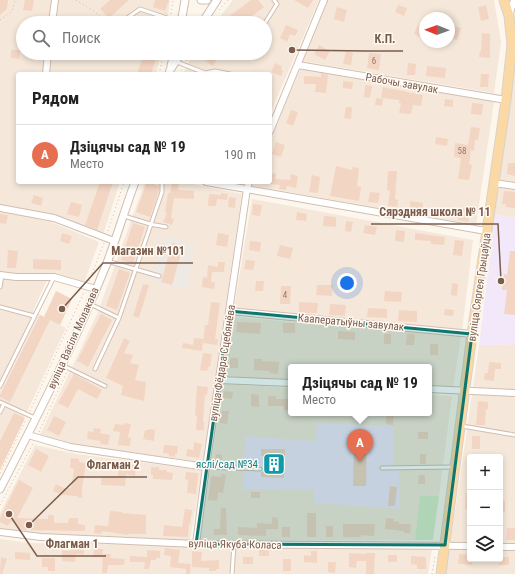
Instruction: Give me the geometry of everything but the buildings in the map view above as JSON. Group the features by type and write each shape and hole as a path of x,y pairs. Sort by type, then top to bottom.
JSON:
{"main road":[{"path":"504,0 512,17"},
{"name":"вуліца Сяргея Грыцаўца","path":"441,574 486,231 506,100 512,45 512,17"}],"street":[{"path":"53,16 55,0"},
{"path":"183,16 185,0"},
{"path":"201,0 207,0"},
{"path":"205,16 217,0"},
{"path":"272,126 324,0"},
{"name":"вуліца Сяргея Грыцаўца","path":"512,17 514,0"},
{"path":"46,72 47,60"},
{"path":"169,72 172,60"},
{"path":"169,72 176,61"},
{"name":"Рабочы завулак","path":"298,65 506,100"},
{"path":"494,183 515,186"},
{"name":"вуліца Васіля Молакава","path":"0,489 36,419 90,304 134,184"},
{"path":"218,184 486,231"},
{"name":"вуліца Фёдара Сцебянёва","path":"196,544 206,467 248,184"},
{"path":"0,208 54,218 114,242"},
{"path":"1,275 16,277 54,277 96,289"},
{"name":"Кааператыўны завулак","path":"230,311 472,334"},
{"path":"219,380 288,383"},
{"path":"432,390 515,393"},
{"path":"28,435 70,447 206,467"},
{"name":"вуліца Якуба Коласа","path":"0,532 41,537 196,544 467,546"},
{"path":"503,547 515,548"}],"lane":[{"path":"270,16 277,4 274,0"},
{"path":"130,16 140,9 161,16"},
{"path":"176,61 203,72"},
{"path":"210,72 220,72"},
{"path":"95,369 119,318 162,192 162,184"},
{"path":"123,216 166,227"},
{"path":"107,261 159,276"},
{"path":"0,287 1,275"},
{"path":"0,386 54,277"},
{"path":"90,304 119,318"},
{"path":"0,307 34,316"},
{"path":"62,365 105,386"},
{"path":"0,402 36,419"},
{"path":"0,412 4,404"},
{"path":"460,426 515,435"},
{"path":"206,467 260,468"},
{"path":"382,468 454,467"},
{"path":"232,574 234,544"}],"path":[{"path":"0,20 12,11 15,0"},
{"path":"76,0 99,16"},
{"path":"170,16 173,0"},
{"path":"217,12 228,0"},
{"path":"159,72 162,60"},
{"path":"0,473 87,286 106,238 123,184"}],"highlighted area":[{"path":"229,311 472,334 445,545 196,544"}],"shaded area":[{"path":"0,0 52,0 50,16 16,16 16,60 45,60 43,72 16,72 16,184 119,184 103,235 55,215 0,207"},
{"path":"57,0 170,0 168,16 56,16"},
{"path":"233,0 319,0 272,109 272,72 184,72 190,60 272,60 272,16 220,16"},
{"path":"326,0 494,0 501,42 494,93 302,61"},
{"path":"515,55 515,218 495,215"},
{"path":"51,60 159,60 156,72 50,72"},
{"path":"301,68 494,102 476,225 250,185 272,184 272,134"},
{"path":"144,184 192,184 242,194 203,462 78,445 39,437 98,312"},
{"path":"252,199 473,240 462,331 234,308"},
{"path":"0,211 51,222 99,242 84,283 49,273 14,274 0,272"},
{"path":"495,215 515,218 515,344 479,345"},
{"path":"165,236 186,240 186,244 194,245 187,289 181,289 155,282 148,277 151,270 154,268"},
{"path":"0,277 47,280 33,311 66,328 0,470"},
{"path":"233,317 461,336 453,388 432,386 432,364 288,364 288,380 223,376"},
{"path":"515,344 515,574 446,574 479,345"},
{"path":"223,384 288,388 288,416 432,416 432,395 452,396 439,496 420,497 415,540 200,541"},
{"path":"317,423 394,426 393,469 399,469 400,509 314,503 314,489 243,490 245,436 315,441"},
{"path":"35,445 76,454 202,470 190,541 50,535 0,529 0,513"},
{"path":"0,539 29,543 432,549 428,574 0,574"}],"green space":[{"path":"420,496 439,496 433,540 415,540"}],"place":[{"name":"К.П.","path":"292,50"},
{"name":"Сярэдняя школа № 11","path":"501,281"},
{"name":"Магазин №101","path":"62,309"},
{"name":"Дзіцячы сад № 19","path":"360,462"},
{"name":"яслі/сад №34","path":"274,464"},
{"name":"Флагман 1","path":"9,514"},
{"name":"Флагман 2","path":"29,525"}]}
